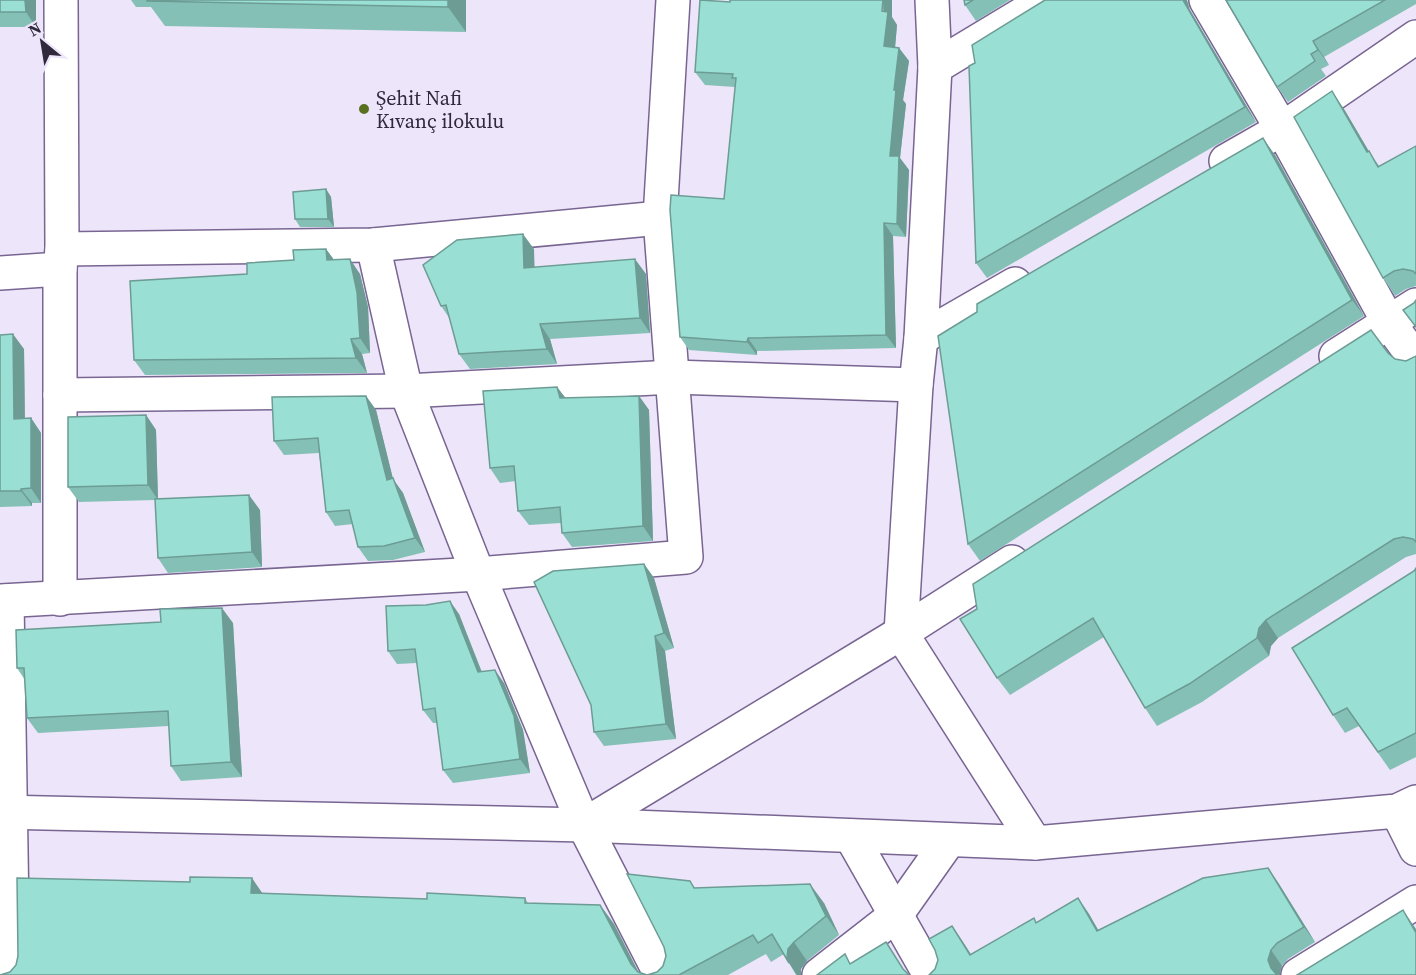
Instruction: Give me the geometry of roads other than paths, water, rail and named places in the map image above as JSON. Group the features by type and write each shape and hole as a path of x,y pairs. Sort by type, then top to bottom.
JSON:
{"street":[{"path":"60,599 61,0"},
{"path":"13,975 5,812 4,601 478,574 686,557 660,218 673,0"},
{"path":"932,0 935,67 921,338 916,385 901,633 1035,843"},
{"path":"935,67 1046,0"},
{"path":"1206,0 1282,129 1389,323 1416,360"},
{"path":"1199,177 1282,129 1416,37"},
{"path":"0,273 61,259 373,245 660,218"},
{"path":"373,245 406,391 478,574 584,825 661,975"},
{"path":"921,338 1045,267"},
{"path":"1309,374 1416,305"},
{"path":"60,395 406,391 673,377 916,385"},
{"path":"584,825 901,633 1040,544"},
{"path":"5,812 584,825 1035,843 1406,807 1416,849"},
{"path":"851,836 930,975"},
{"path":"819,975 896,915 949,840"},
{"path":"1298,975 1416,902"}],"place":[{"name":"Şehit Nafi Kıvanç ilokulu","path":"364,109"}]}
